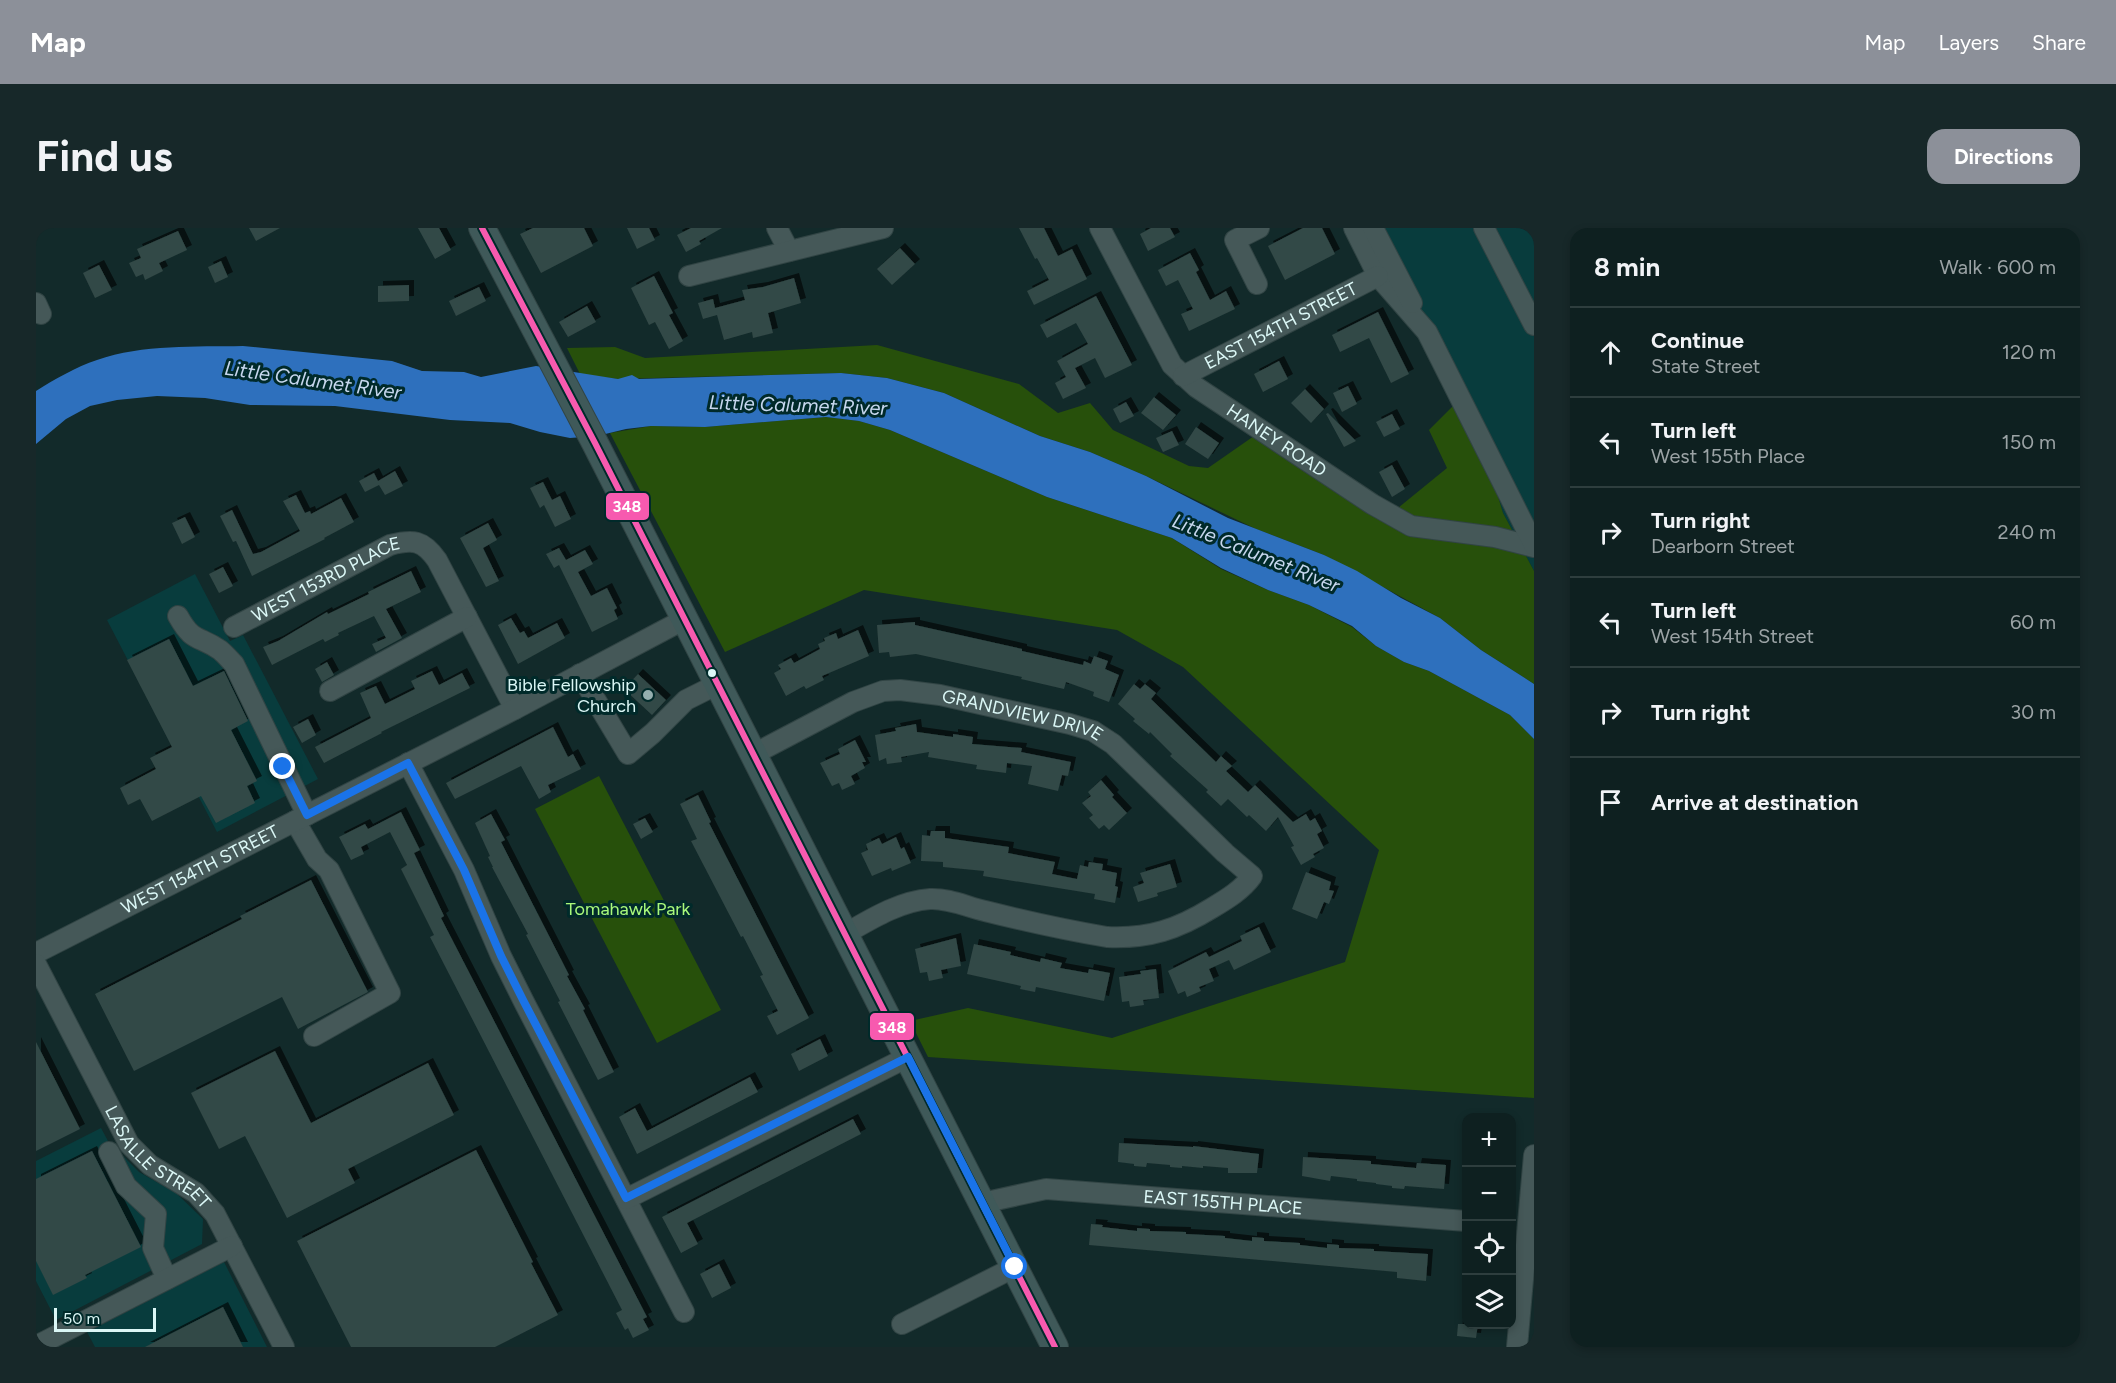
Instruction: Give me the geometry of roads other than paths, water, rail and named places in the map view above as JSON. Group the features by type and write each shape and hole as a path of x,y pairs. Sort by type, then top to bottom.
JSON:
{"main road":[{"path":"482,228 595,443 1055,1347"}],"street":[{"path":"777,228 789,251"},
{"path":"689,276 883,228"},
{"name":"HANEY ROAD","path":"1101,228 1172,365 1183,376 1372,504 1411,525 1495,537 1534,546"},
{"path":"1257,284 1231,234 1259,228"},
{"path":"1354,228 1378,276 1426,332"},
{"path":"1373,228 1534,546"},
{"path":"1484,228 1534,325"},
{"name":"EAST 154TH STREET","path":"1183,376 1378,276"},
{"name":"WEST 153RD PLACE","path":"234,627 390,545 405,541 420,543 430,549 467,618"},
{"path":"178,616 187,632 220,650 234,664 317,858 329,870 390,993 314,1036"},
{"path":"330,691 467,618 515,709"},
{"name":"WEST 154TH STREET","path":"36,953 515,709 685,619"},
{"path":"580,674 628,754 686,700 718,684"},
{"name":"GRANDVIEW DRIVE","path":"754,754 853,702 883,690 940,695 1070,724 1093,731 1113,744 1225,854 1252,876 1245,885 1201,916 1159,933 1107,937 1032,922 950,901 931,899 900,906 845,934"},
{"path":"408,763 464,870 501,956 523,1000 684,1312"},
{"name":"LASALLE STREET","path":"36,964 41,988 129,1144 150,1165 196,1193 215,1214 284,1347"},
{"path":"626,1198 908,1057"},
{"path":"109,1152 126,1186 156,1214 153,1248 167,1279"},
{"path":"1517,1347 1519,1226 1534,1155"},
{"name":"EAST 155TH PLACE","path":"982,1203 1046,1189 1462,1221"},
{"path":"36,1346 232,1246"},
{"path":"902,1324 1015,1267"}],"water":[{"name":"Little Calumet River","path":"243,346 392,361 422,371 464,372 481,377 536,366 618,379 632,375 639,379 841,373 887,378 944,393 1040,436 1090,452 1146,476 1228,518 1324,555 1440,618 1481,650 1534,684 1534,739 1510,715 1429,671 1404,662 1376,646 1352,626 1221,568 1172,538 1047,497 890,430 859,421 826,417 705,427 651,426 597,436 570,438 510,423 450,420 335,406 250,405 205,398 157,396 117,400 90,406 66,419 36,444 36,391 73,370 97,360 133,351 170,347"}],"place":[{"name":"Bible Fellowship Church","path":"648,695"}],"park label":[{"name":"Tomahawk Park","path":"628,909"}]}
